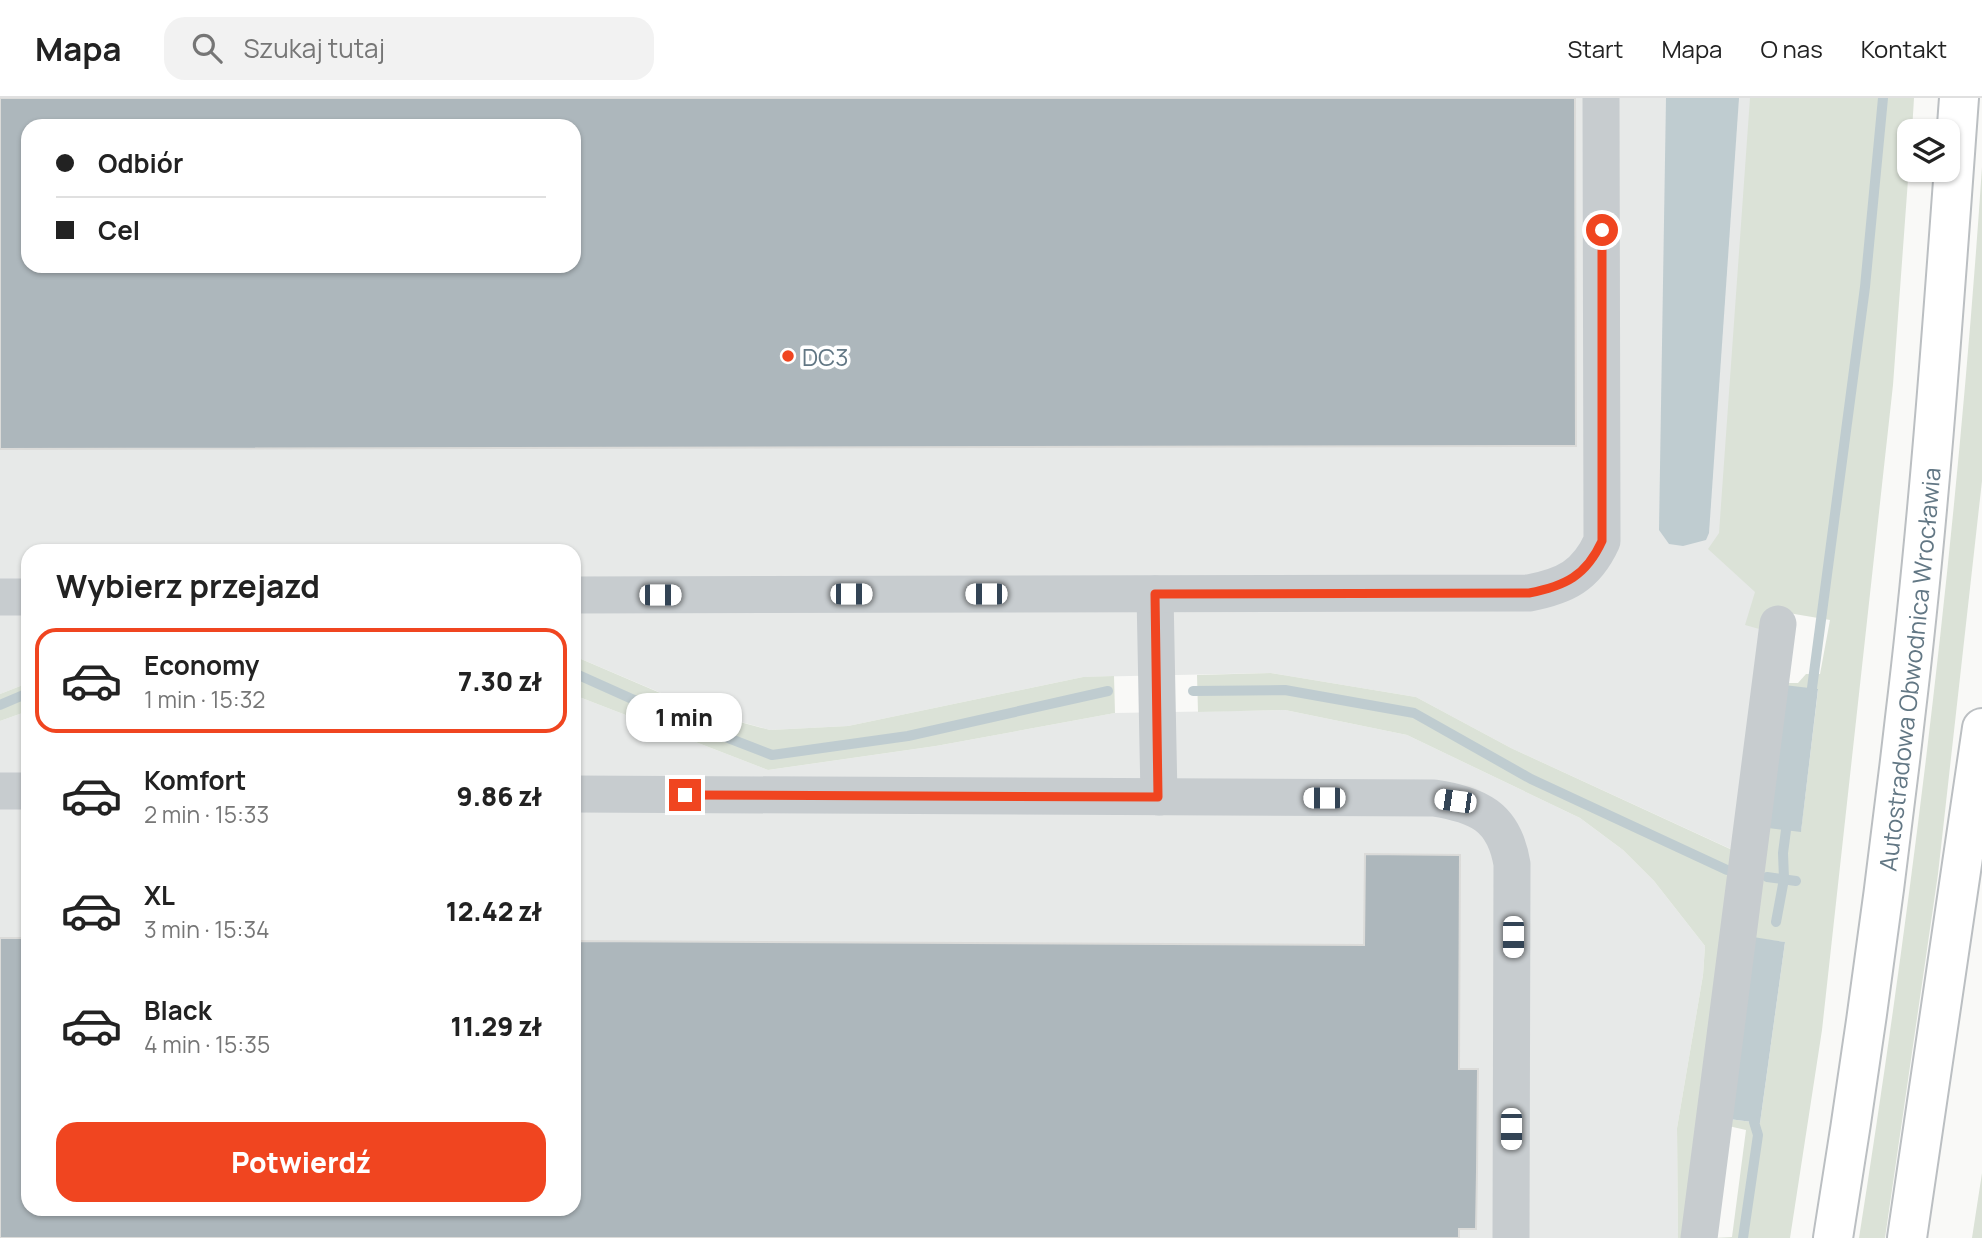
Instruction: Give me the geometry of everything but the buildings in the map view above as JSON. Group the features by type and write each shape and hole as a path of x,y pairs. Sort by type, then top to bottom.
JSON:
{"highway":[{"name":"Autostradowa Obwodnica Wrocławia","path":"1833,1238 1856,1095 1905,718 1939,370 1959,98"},
{"path":"1907,1238 1980,761 1982,728"}],"lane":[{"path":"581,595 1529,593 1551,589 1572,580 1590,563 1602,541 1601,98"},
{"path":"1155,594 1158,797"},
{"path":"0,597 21,597"},
{"path":"1699,1238 1778,624"},
{"path":"0,791 21,791"},
{"path":"581,794 1434,798 1469,804 1487,816 1499,830 1511,854 1511,1238"}],"shaded area":[{"path":"0,98 1811,98 1790,374 1735,851 1511,748 1416,697 1271,673 1083,677 848,726 770,730 708,713 581,659 581,544 21,544 21,686 0,694"},
{"path":"1666,98 1739,98 1709,533 1706,540 1683,546 1669,544 1659,530"},
{"path":"1750,98 1914,98 1913,119 1897,119 1897,182 1908,182 1893,385 1822,1030 1790,1238 1713,1238 1732,1237 1746,1130 1724,1125 1723,1113 1773,716 1782,683 1798,683 1806,674 1820,674 1830,620 1771,610 1765,619 1763,630 1745,625 1755,592 1708,549 1719,533","holes":["1784,686 1818,690 1801,831 1768,827","1753,938 1785,942 1760,1123 1729,1119"]},
{"path":"1982,167 1982,481 1938,874 1885,1238 1859,1238 1898,971 1932,704 1961,436"},
{"path":"581,659 707,713 770,730 848,726 1083,677 1114,676 1115,713 936,746 768,770 581,698"},
{"path":"1271,673 1416,697 1511,748 1741,854 1692,1238 1678,1238 1677,1128 1703,975 1705,946 1654,881 1623,850 1580,818 1407,735 1285,710 1198,712 1197,675"},
{"path":"1784,685 1818,689 1801,832 1768,828"},
{"path":"21,686 21,714 0,721 0,694"},
{"path":"581,698 768,770 936,746 1115,713 1285,710 1407,735 1580,818 1623,850 1654,881 1705,946 1703,975 1677,1128 1678,1238 0,1238 0,721 21,714 21,1216 581,1216"},
{"path":"1753,937 1785,942 1760,1123 1729,1119"},
{"path":"1982,1173 1982,1238 1972,1238"}],"waterway":[{"path":"1812,688 1865,287 1883,98"},
{"path":"581,676 661,712 772,755 908,736 1108,691"},
{"path":"1193,691 1285,690 1414,713 1531,779 1727,870"},
{"path":"0,705 21,696"},
{"path":"1776,922 1784,879 1786,830"},
{"path":"1767,877 1796,881"},
{"path":"1743,1238 1758,1135 1754,1122"}],"place":[{"name":"DC3","path":"788,356"}],"route":[{"path":"685,795 1158,797 1155,594 1529,593 1551,589 1572,580 1590,563 1602,541 1602,230"}]}
